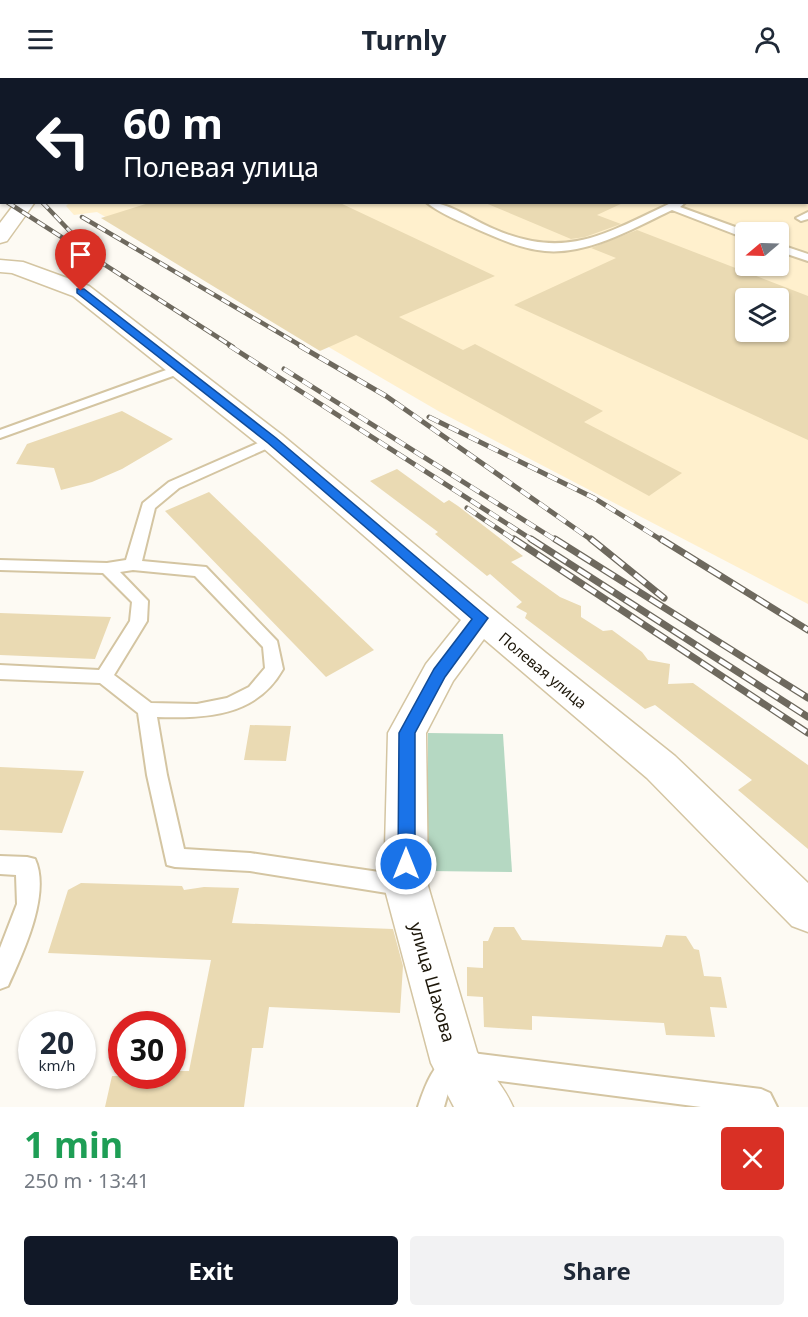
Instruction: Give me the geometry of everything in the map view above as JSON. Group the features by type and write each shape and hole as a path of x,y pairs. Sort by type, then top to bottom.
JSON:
{"street":[{"path":"0,237 24,205"},
{"name":"Полевая улица","path":"0,266 15,267 81,291 272,441 661,767 808,912"},
{"name":"улица Шахова","path":"481,618 439,673 407,733 406,886 456,1063 473,1091 487,1107"}],"lane":[{"path":"435,204 518,241 539,247 559,249 581,244 677,205 735,230"},
{"path":"789,251 808,258"},
{"path":"2,434 180,369"},
{"path":"133,565 148,507 174,485 272,441"},
{"path":"0,565 107,568 133,565 200,571 271,645 273,669 255,692 231,704 197,711 147,710 104,677 0,672"},
{"path":"104,677 138,621 140,601 107,568"},
{"path":"147,710 157,775 175,858 250,862 406,886"},
{"path":"0,865 27,866 28,904 0,978"},
{"path":"431,1107 438,1086 456,1063 761,1102 764,1107"}],"shaded area":[{"path":"68,204 808,204 808,604 440,412 97,212 74,215 66,206"}],"green space":[{"path":"428,733 503,734 512,872 428,871"}],"building":[{"path":"146,204 342,204 495,276 399,317 463,350 475,344 603,411 584,422 682,473 649,496 356,335 320,351 101,218"},
{"path":"488,204 621,204 597,215 621,224 585,237 571,239"},
{"path":"637,230 735,268 735,276 756,276 787,288 735,288 735,342 789,342 789,289 808,296 808,440 514,305 616,258 591,248"},
{"path":"122,411 173,439 122,469 92,482 61,490 54,468 16,464 27,444"},
{"path":"397,469 444,503 449,500 458,506 523,556 511,562 560,597 581,606 581,617 603,631 612,630 642,652 648,660 670,664 668,684 693,683 808,765 808,849 738,790 752,780 655,705 645,709 525,618 527,613 516,607 522,602 490,574 487,576 435,534 438,532 370,481"},
{"path":"209,492 374,650 326,677 165,511"},
{"path":"0,613 111,617 95,659 0,655"},
{"path":"250,725 291,726 286,761 244,760"},
{"path":"0,767 84,771 62,833 0,830"},
{"path":"81,883 182,886 184,890 204,887 239,888 232,923 393,929 403,966 400,1013 269,1007 263,1048 252,1048 244,1107 105,1107 109,1089 186,1089 186,1071 189,1071 211,960 48,953 68,890"},
{"path":"494,927 514,927 522,940 662,947 666,935 686,936 694,949 699,950 704,976 721,977 727,1008 710,1007 715,1037 666,1035 664,1023 532,1016 532,1030 484,1027 483,997 467,996 467,967 483,968 483,941 488,941"}],"railway":[{"path":"10,204 233,347"},
{"path":"44,204 84,246"},
{"path":"82,217 303,347"},
{"path":"230,346 534,541"},
{"path":"300,346 386,396 593,541"},
{"path":"284,369 557,541"},
{"path":"429,417 594,498 663,541"},
{"path":"467,508 516,541"},
{"path":"514,539 808,733"},
{"path":"531,539 808,717"},
{"path":"555,539 808,698"},
{"path":"591,539 664,598"},
{"path":"661,539 808,630"}],"route":[{"path":"81,291 272,441 481,618 439,673 407,733 406,864"}]}
